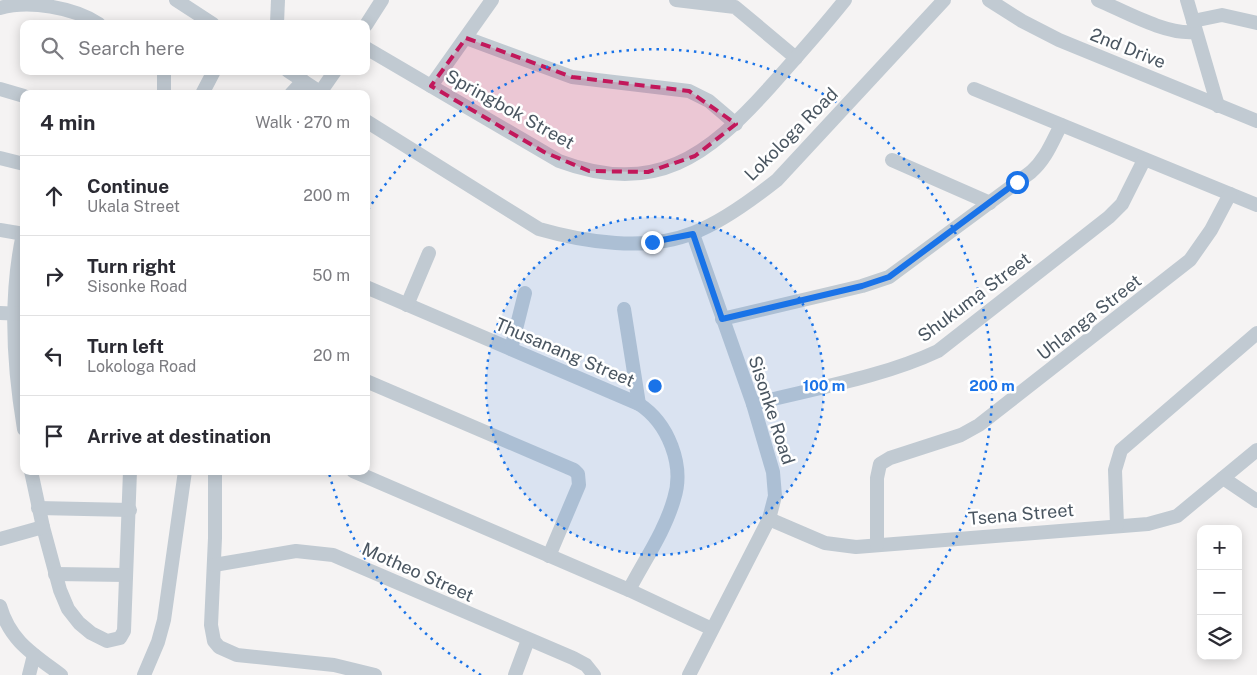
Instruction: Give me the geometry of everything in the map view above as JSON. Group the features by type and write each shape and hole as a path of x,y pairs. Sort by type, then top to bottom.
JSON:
{"street":[{"path":"176,0 207,20"},
{"path":"277,20 278,0"},
{"path":"369,20 382,0"},
{"path":"431,86 492,0"},
{"path":"676,0 735,8 796,58"},
{"name":"Springbok Street","path":"370,50 559,161 589,171 608,174 648,172 679,163 711,146 736,124 845,0"},
{"name":"Lokologa Road","path":"370,123 539,229 562,235 622,244 639,244 693,234 756,197 777,180 944,0"},
{"name":"2nd Drive","path":"989,0 1022,21 1058,40 1257,121"},
{"path":"1098,0 1170,30 1185,33 1194,26 1222,15 1257,23"},
{"path":"1188,0 1218,106"},
{"path":"0,7 16,2 44,2 74,11 91,20"},
{"path":"466,38 572,77 688,91 709,101 736,124"},
{"path":"164,75 164,90"},
{"path":"204,90 212,75"},
{"path":"294,75 316,90"},
{"path":"323,90 333,75"},
{"path":"295,90 303,81"},
{"path":"0,89 20,95"},
{"path":"974,89 1257,205"},
{"path":"722,319 862,286 889,277 1040,164 1060,125"},
{"path":"0,158 20,163"},
{"path":"892,160 990,203"},
{"name":"Shukuma Street","path":"752,404 889,369 918,360 938,350 1109,217 1122,204 1144,160"},
{"name":"Uhlanga Street","path":"877,545 877,478 880,464 890,458 961,435 1000,410 1190,260 1211,230 1230,194"},
{"path":"0,230 20,233"},
{"name":"Sisonke Road","path":"689,675 769,519 775,496 774,472 693,234"},
{"path":"20,253 15,276 13,314 20,376"},
{"path":"407,305 429,253"},
{"name":"Thusanang Street","path":"370,290 639,404 661,423 670,441 677,482 674,499 629,590"},
{"path":"511,349 525,293"},
{"path":"624,309 639,404"},
{"path":"1117,525 1115,470 1121,450 1257,333"},
{"path":"370,383 574,470 578,474 579,485 549,556"},
{"name":"Tsena Street","path":"769,519 826,543 841,546 877,545 1148,524 1177,516 1257,450"},
{"path":"33,475 38,508 64,602 73,617 91,633 112,641 120,638 124,631 130,475"},
{"path":"144,675 158,642 164,620 184,475"},
{"path":"215,475 211,625 214,641 219,647 237,656 334,665 375,675"},
{"path":"362,475 629,590 712,629"},
{"path":"1222,478 1257,501"},
{"path":"38,508 130,510"},
{"path":"0,539 43,527"},
{"name":"Motheo Street","path":"214,565 296,551 333,555 573,658 586,665 594,675"},
{"path":"55,574 126,575"},
{"path":"0,606 4,631 61,675"},
{"path":"515,675 528,640"},
{"path":"29,675 34,655"}],"highlighted area":[{"path":"466,38 572,77 689,91 736,124 695,156 648,172 589,171 544,152 431,86"}],"route":[{"path":"652,242 693,234 722,319 862,286 889,277 1017,182"}]}
